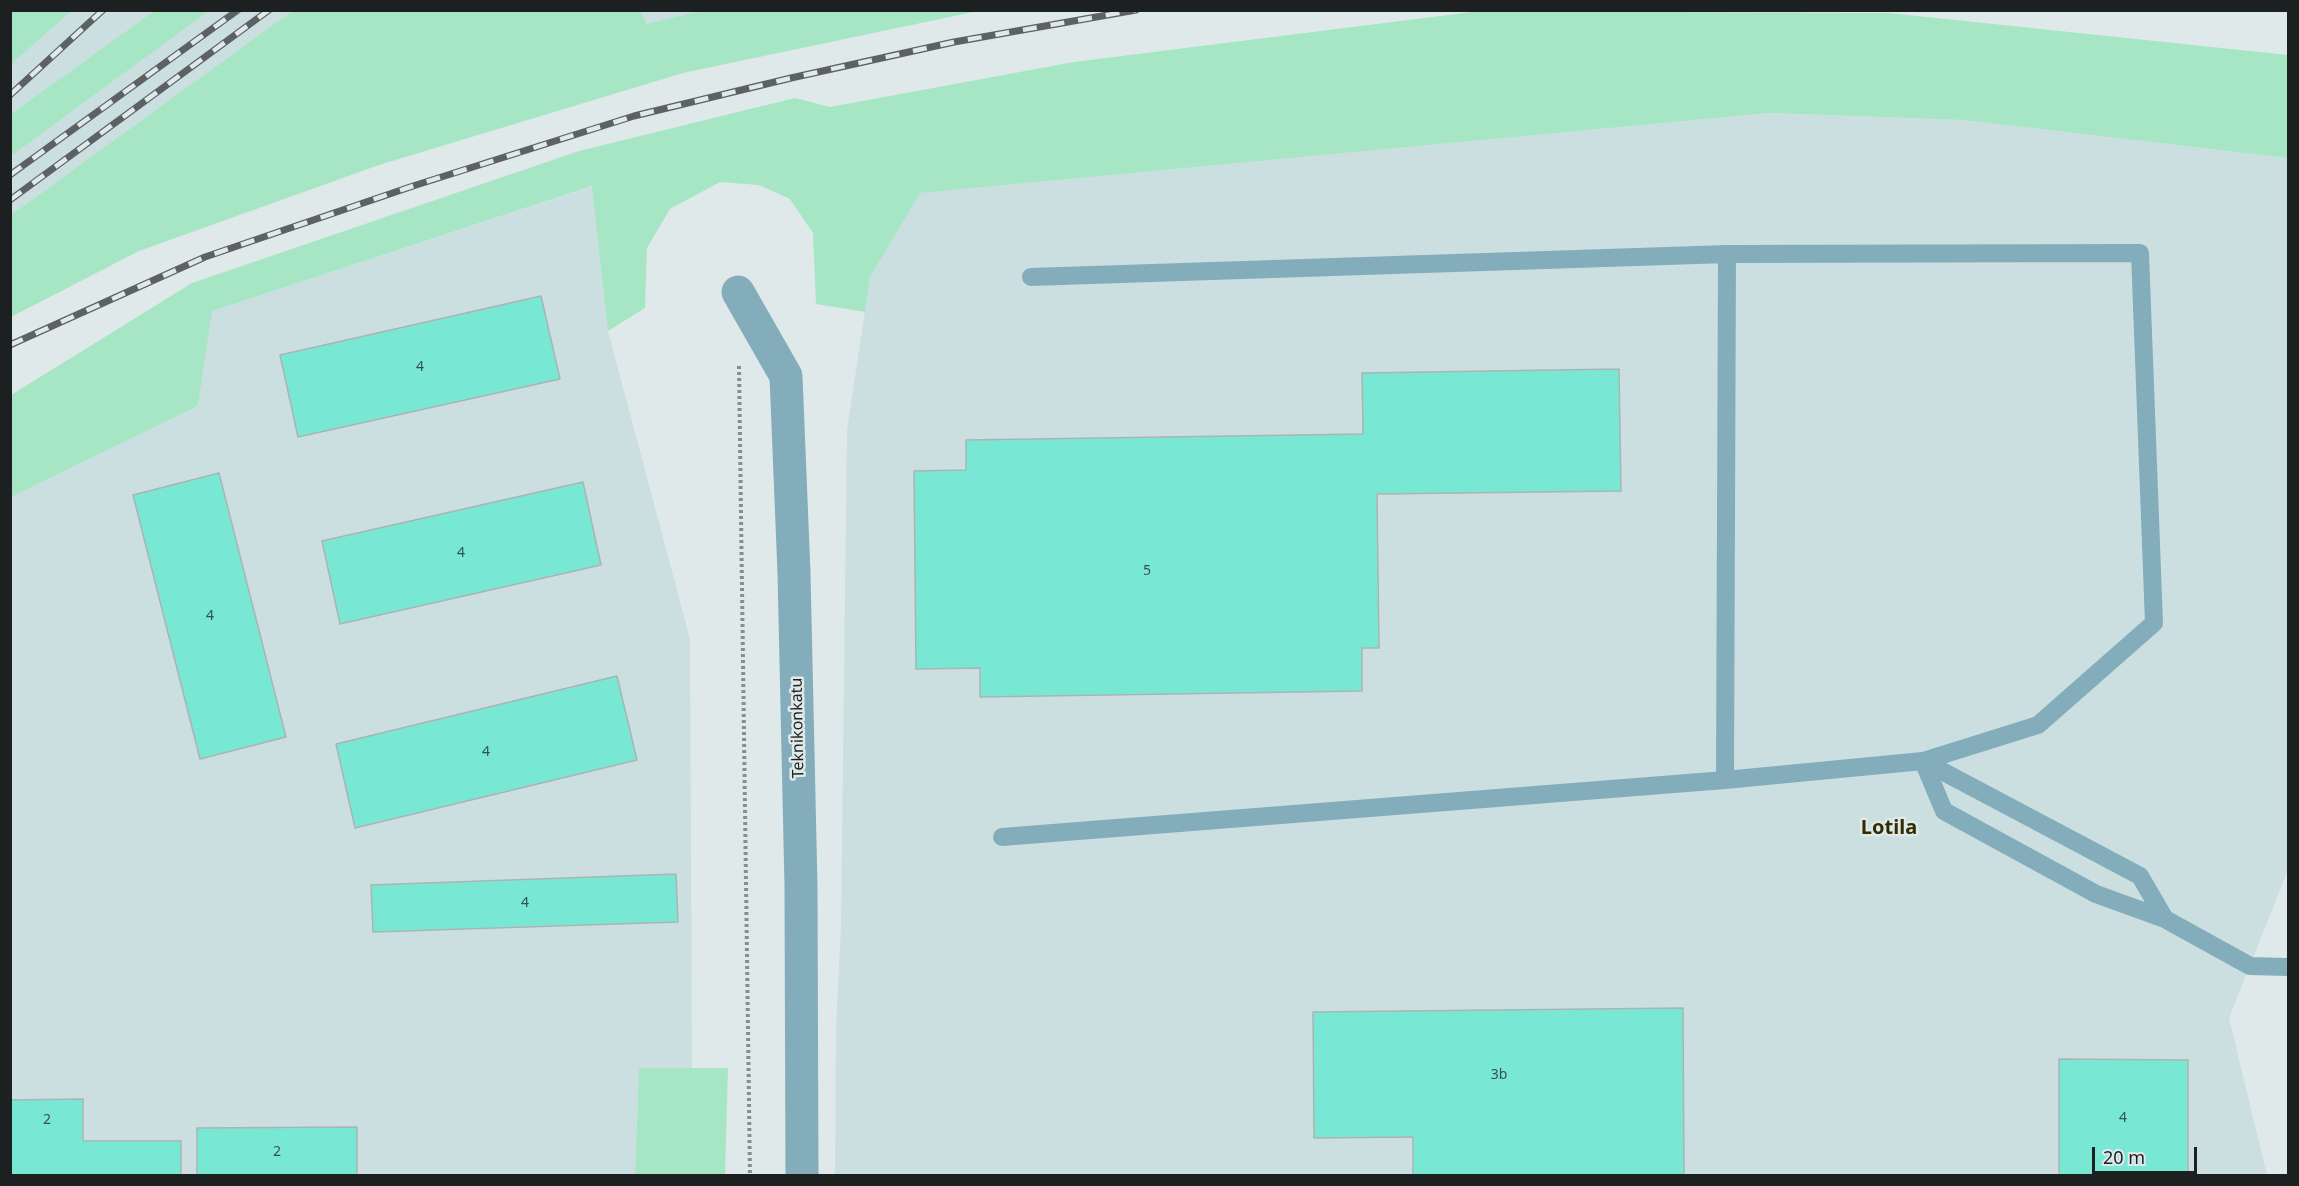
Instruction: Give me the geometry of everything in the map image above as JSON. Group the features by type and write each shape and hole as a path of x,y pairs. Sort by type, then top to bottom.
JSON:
{"street":[{"name":"Teknikonkatu","path":"738,292 786,376 794,573 801,886 802,1176"}],"lane":[{"path":"1002,837 1725,780 1923,761 2038,725 2154,623 2140,253 1727,254 1031,276"},
{"path":"1725,780 1727,254"},
{"path":"1923,761 2140,876 2165,919"},
{"path":"1923,761 1944,811 2096,894 2165,919 2250,966 2289,968"}],"path":[{"path":"739,364 750,1176"}],"shaded area":[{"path":"641,10 706,11 645,24"},
{"path":"72,11 154,11 11,114 10,64"},
{"path":"209,11 292,11 11,215 11,156"},
{"path":"1769,113 1963,120 2288,158 2288,870 2229,1018 2267,1175 835,1176 836,1027 841,927 847,430 870,277 919,193"},
{"path":"593,186 608,331 690,639 692,1068 639,1069 635,1175 11,1176 11,497 198,406 211,311"}],"green space":[{"path":"11,10 72,10 72,11 11,64"},
{"path":"706,10 978,11 683,73 379,165 139,251 11,317 11,215 292,11 641,11 646,24"},
{"path":"154,11 209,11 11,156 11,114"},
{"path":"1480,11 1889,13 2288,55 2288,158 1963,120 1769,113 920,193 870,277 865,312 816,304 813,233 790,199 759,185 720,182 670,209 647,248 645,308 608,331 592,186 212,311 198,406 11,497 11,395 192,283 579,151 795,98 830,107 1074,62"},
{"path":"639,1068 728,1068 725,1175 635,1175"}],"building":[{"path":"541,296 560,379 298,437 280,355"},
{"path":"1619,369 1621,491 1377,494 1379,648 1362,648 1362,691 980,697 980,668 916,669 914,471 966,470 966,440 1363,434 1362,373"},
{"path":"219,473 286,737 200,759 133,495"},
{"path":"583,482 601,565 340,624 322,541"},
{"path":"617,676 637,760 355,828 336,744"},
{"path":"676,874 678,922 373,932 371,885"},
{"path":"1683,1008 1684,1176 1413,1176 1413,1137 1314,1138 1313,1012"},
{"path":"2059,1059 2188,1060 2188,1176 2059,1176"},
{"path":"83,1099 83,1141 181,1141 181,1176 10,1176 10,1100"},
{"path":"357,1127 357,1176 197,1176 197,1128"}],"railway":[{"path":"10,95 103,10"},
{"path":"10,175 238,10"},
{"path":"10,200 269,10"},
{"path":"10,345 205,257 413,186 634,116 954,42 1136,10"}],"district":[{"name":"Lotila","path":"1889,828"}]}
